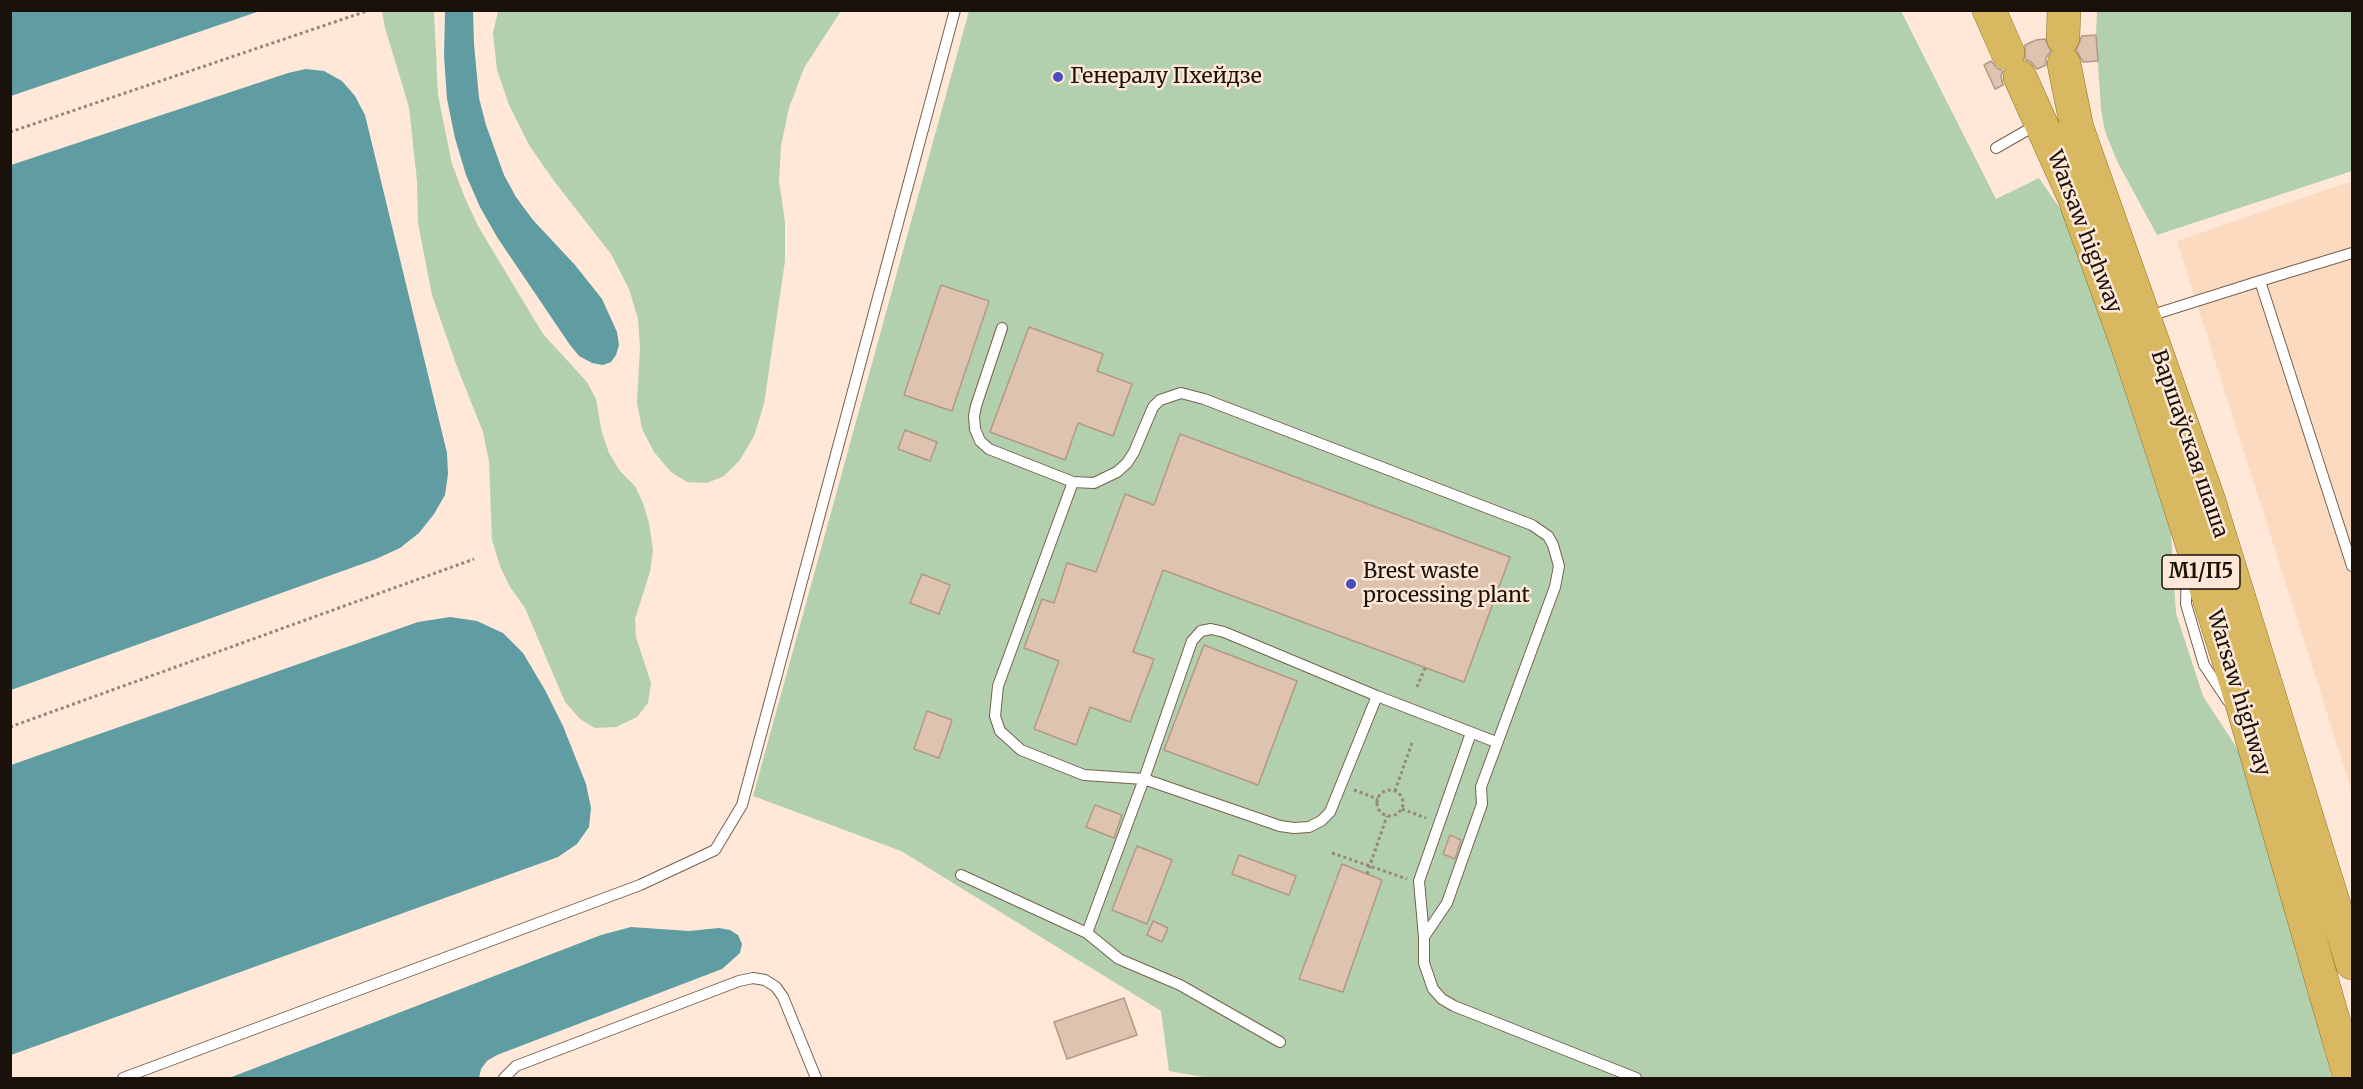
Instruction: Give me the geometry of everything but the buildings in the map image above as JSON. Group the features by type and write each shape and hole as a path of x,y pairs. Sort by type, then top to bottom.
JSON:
{"highway":[{"name":"Warsaw highway","path":"1989,10 2014,65 2059,125 2074,197 2132,358 2253,739 2342,1009 2350,1078"},
{"name":"Варшаўская шаша","path":"2064,37 2059,125 2146,317 2209,501 2352,963"}],"lane":[{"path":"123,1078 640,885 715,850 742,805 955,10"},
{"path":"1995,148 2059,125"},
{"path":"2146,317 2352,252"},
{"path":"2260,281 2352,566"},
{"path":"1002,328 974,416 977,435 989,448 1073,482 1094,483 1118,472 1134,452 1153,407 1160,400 1181,393 1215,403 1541,530 1553,545 1559,566 1558,577 1496,742 1481,787 1482,804 1447,903 1424,937"},
{"path":"1073,482 998,686 995,716 1000,731 1010,742 1034,757 1084,775 1144,779 1280,826 1309,827 1321,821 1330,812 1377,696"},
{"path":"1087,933 1192,641 1200,631 1211,629 1224,632 1377,696 1496,742"},
{"path":"1471,733 1419,881 1424,937 1422,950 1427,976 1433,989 1442,999 1636,1078"},
{"path":"961,875 1087,933 1119,959 1180,985 1280,1042"},
{"path":"504,1078 516,1066 739,981 753,978 765,980 776,987 783,997 816,1078"}],"path":[{"path":"10,132 367,11"},
{"path":"10,727 474,559"},
{"path":"1417,687 1425,668"},
{"path":"1395,791 1413,740"},
{"path":"1342,785 1378,799"},
{"path":"1386,790 1395,791 1403,800 1402,809 1396,815 1388,816 1378,808 1378,799 1386,790"},
{"path":"1367,874 1388,816"},
{"path":"1332,853 1407,879"}],"shaded area":[{"path":"2352,181 2352,792 2177,241"}],"green space":[{"path":"382,11 434,11 438,95 452,164 465,198 478,226 543,334 587,382 596,399 602,433 609,453 620,471 635,486 643,503 653,550 650,572 635,619 636,637 651,683 648,703 637,717 616,727 595,728 580,719 565,702 525,608 510,587 500,566 492,540 489,461 483,432 432,295 418,223 417,181 409,107"},
{"path":"498,11 841,11 804,68 789,108 781,146 779,181 785,222 785,261 764,404 754,436 740,460 724,476 707,483 687,482 671,472 654,452 642,429 637,402 640,348 638,319 629,289 611,254 529,145 509,105 497,70 493,33"},
{"path":"969,11 1901,11 1996,199 2039,178 2070,223 2170,519 2176,613 2203,696 2244,759 2332,1078 1209,1078 1169,1071 1161,1011 901,851 753,796"},
{"path":"2097,11 2352,11 2352,171 2157,235 2117,161 2105,131 2101,109 2096,35"}],"water":[{"path":"11,10 260,10 260,11 11,96"},
{"path":"445,11 473,11 479,98 504,175 516,197 533,220 575,265 602,299 617,332 619,345 611,362 603,365 592,363 579,356 497,237 480,207 466,175 447,99 444,56"},
{"path":"306,69 324,71 342,81 355,96 365,115 447,453 448,474 445,495 419,533 400,548 376,559 11,690 11,165"},
{"path":"450,617 477,621 503,633 523,653 545,690 563,726 586,784 591,808 589,827 577,844 558,857 11,1055 11,765 418,622"},
{"path":"631,927 689,931 719,928 730,930 738,935 742,944 740,953 722,969 497,1055 487,1061 481,1069 479,1078 229,1078 601,935"}],"place":[{"name":"Генералу Пхейдзе","path":"1058,77"},
{"name":"Brest waste processing plant","path":"1351,584"}]}
